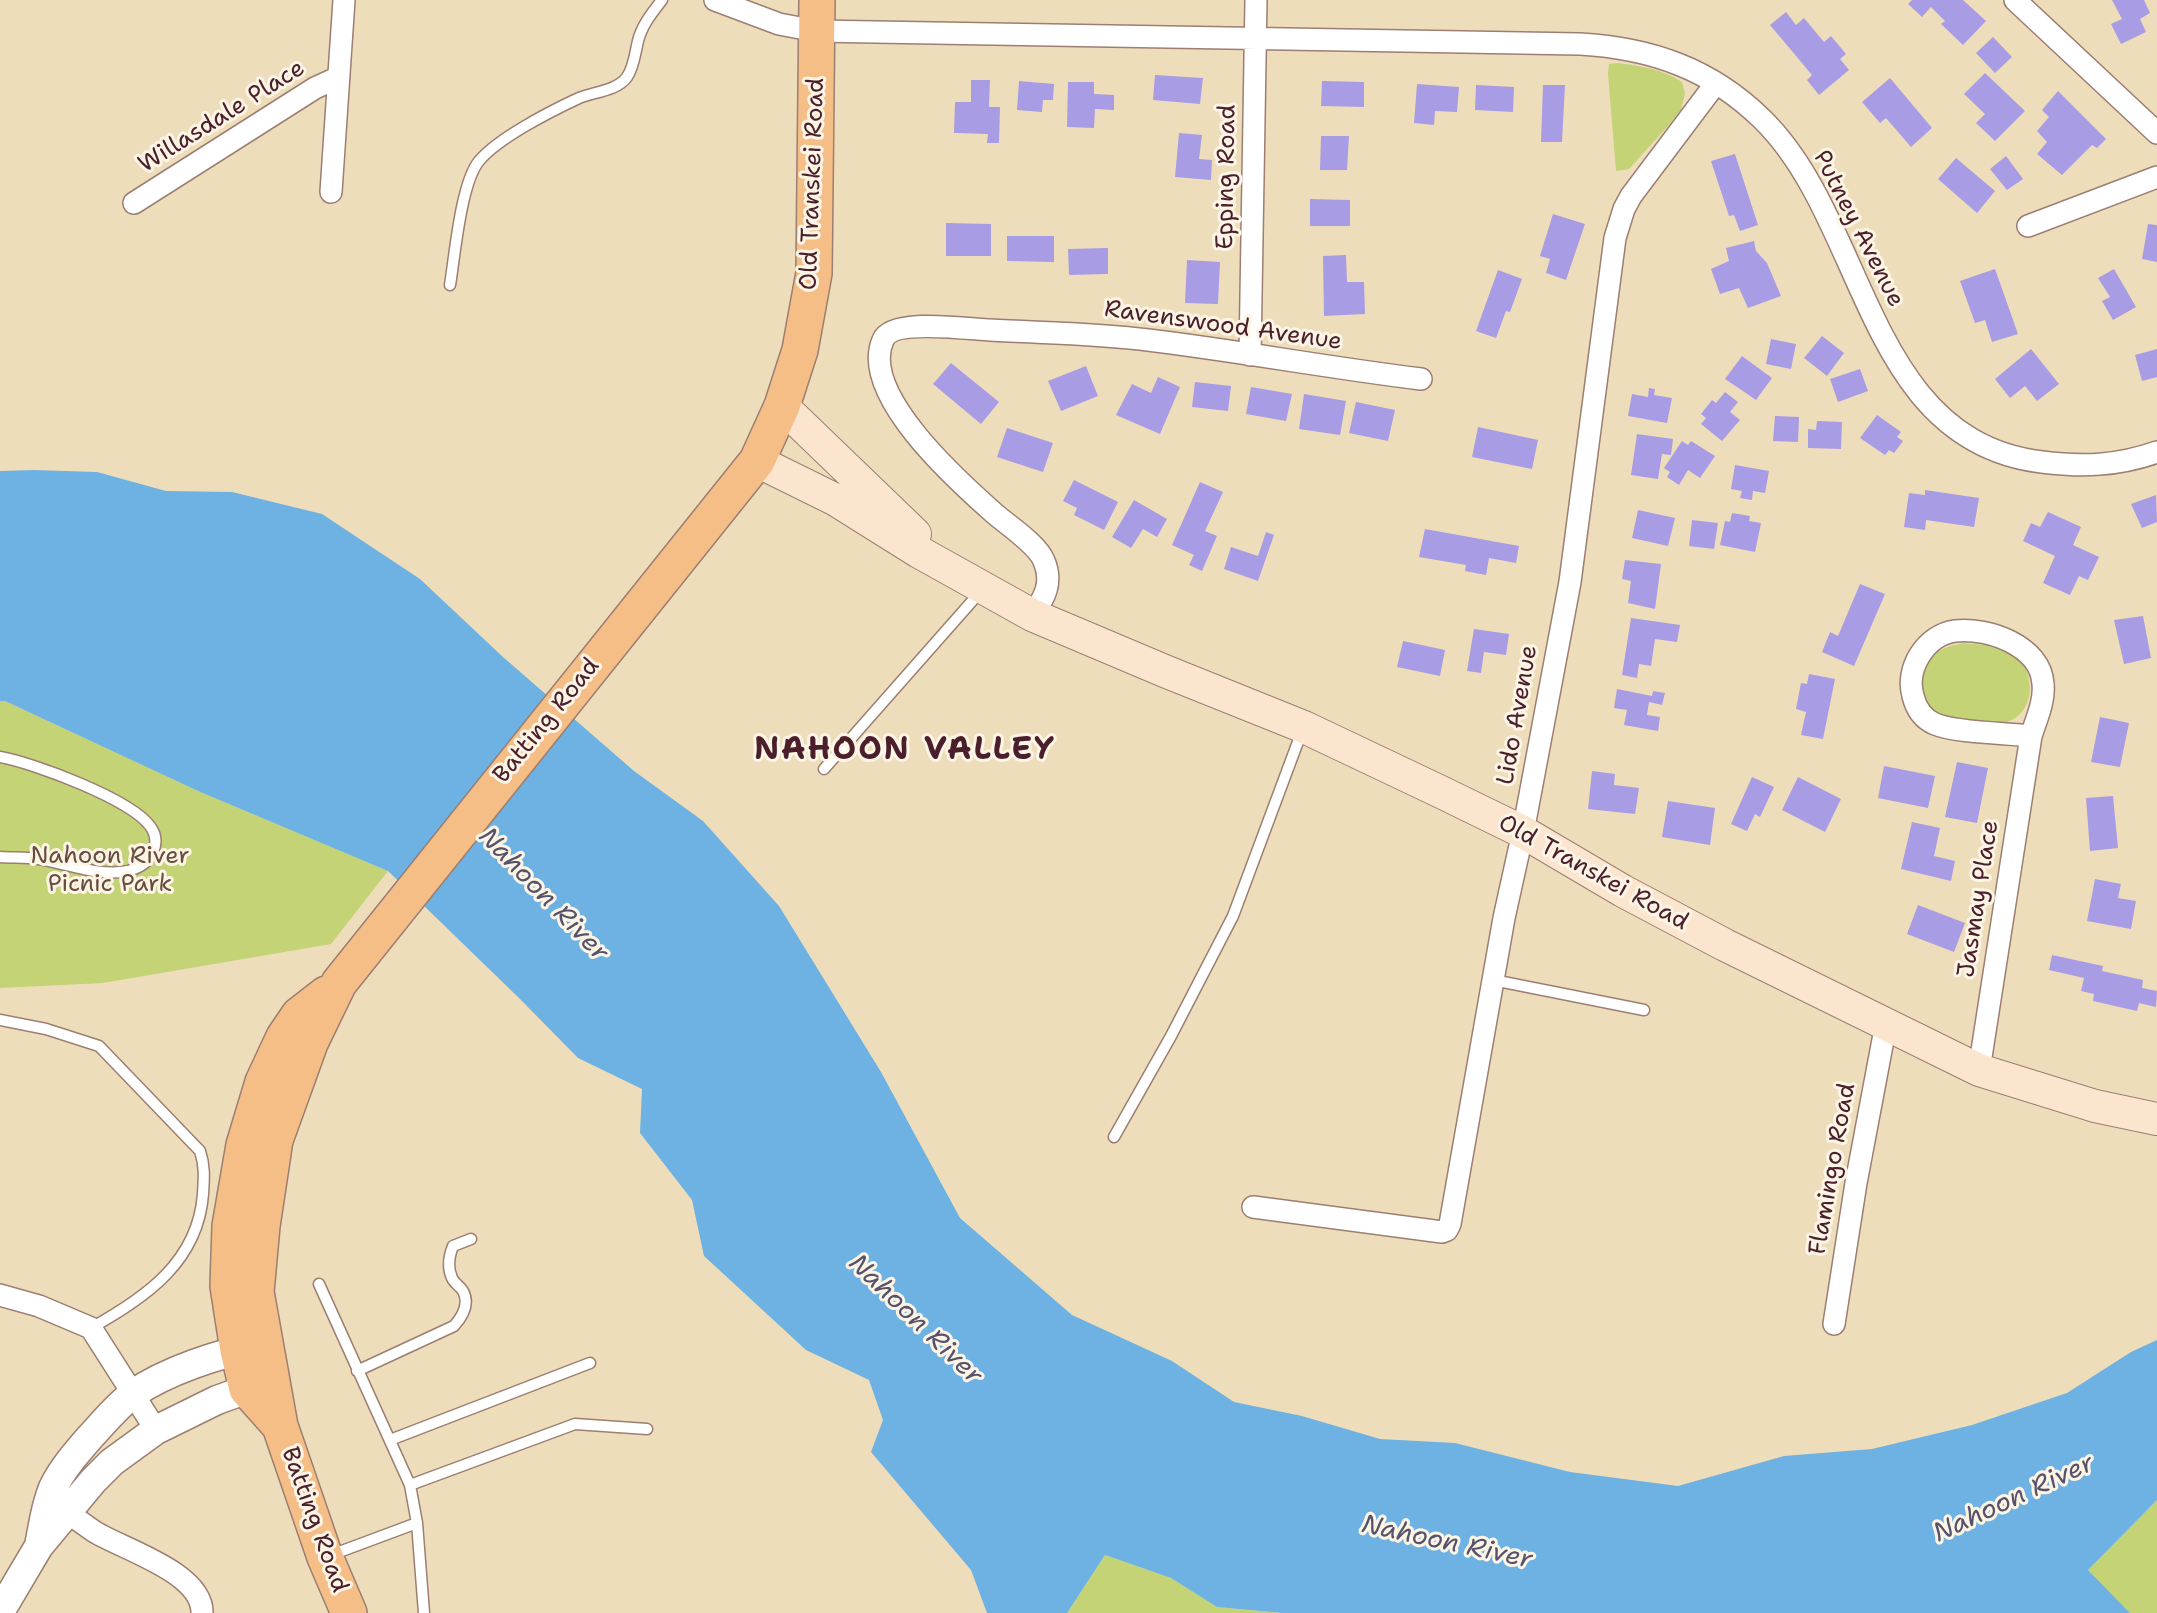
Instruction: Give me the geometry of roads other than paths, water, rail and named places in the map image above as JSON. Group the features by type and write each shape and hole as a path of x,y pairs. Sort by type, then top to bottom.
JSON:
{"main road":[{"name":"Old Transkei Road","path":"817,15 814,273 800,350 782,406 757,461 836,500 983,589 1032,615 1304,726 1523,832 1623,891 1702,933 1979,1069 2095,1106 2157,1119"},
{"name":"Old Transkei Road","path":"782,406 951,569"},
{"name":"Batting Road","path":"349,1613 279,1426 260,1384 251,1348 262,1226 275,1140 310,1043 339,983 757,461"}],"street":[{"name":"Willasdale Place","path":"331,192 344,0"},
{"name":"Putney Avenue","path":"715,0 779,24 817,15 1256,39 1599,45 1643,52 1684,65 1716,83 1762,119 1797,162 1822,205 1892,355 1913,389 1935,412 1978,443 2025,460 2075,467 2096,466 2157,452"},
{"name":"Epping Road","path":"1251,355 1256,0"},
{"path":"2015,0 2157,133"},
{"name":"Willasdale Place","path":"134,203 315,88 339,78"},
{"name":"Lido Avenue","path":"1253,1208 1443,1232 1447,1230 1453,1211 1493,980 1570,582 1615,238 1631,196 1716,83"},
{"path":"2028,226 2157,177"},
{"name":"Ravenswood Avenue","path":"1032,615 1042,602 1048,584 1048,572 1042,556 985,505 918,438 897,409 884,386 879,361 882,341 886,335 900,328 921,327 1065,332 1147,339 1421,379"},
{"name":"Jasmay Place","path":"1979,1069 2031,736 2042,702 2044,685 2038,665 2020,647 1981,633 1953,631 1934,640 1919,656 1910,684 1915,703 1924,718 1942,727 2031,736"},
{"name":"Flamingo Road","path":"1834,1324 1856,1183 1886,1024"},
{"path":"0,1295 39,1306 91,1328 156,1430"},
{"path":"39,1546 46,1508 54,1487 75,1454 113,1412 133,1394 183,1368 251,1348"},
{"path":"0,1612 39,1546 112,1462 156,1430 217,1399 260,1384"},
{"path":"68,1513 96,1532 184,1580 202,1601 202,1613"}],"lane":[{"path":"450,285 464,199 478,162 495,146 517,132 580,98 627,78 648,17 662,0"},
{"path":"824,769 983,589"},
{"path":"1114,1137 1171,1036 1233,916 1304,726"},
{"path":"0,757 52,772 133,811 150,826 156,842 154,851 146,862 118,872 103,872 35,858 0,857"},
{"path":"1493,980 1644,1010"},
{"path":"0,1020 47,1029 99,1046 200,1151 204,1163 202,1208 184,1254 148,1293 131,1306 91,1328"},
{"path":"357,1371 454,1326 462,1317 466,1305 464,1292 452,1278 448,1260 453,1245 471,1239"},
{"path":"318,1284 410,1485 417,1523 424,1613"},
{"path":"390,1440 590,1363"},
{"path":"410,1485 575,1424 647,1429"},
{"path":"326,1557 417,1523"}],"water":[{"name":"Nahoon River","path":"0,471 97,472 166,491 232,492 322,514 420,579 503,657 634,771 703,821 779,906 881,1072 960,1218 1072,1315 1172,1361 1234,1402 1302,1416 1380,1439 1455,1443 1570,1472 1678,1486 1784,1456 1872,1449 1972,1425 2067,1393 2131,1352 2157,1340 2157,1500 2088,1570 2130,1613 1282,1613 1217,1607 1171,1578 1105,1555 1067,1613 987,1613 971,1570 871,1452 883,1420 869,1380 806,1350 704,1256 692,1200 640,1133 642,1089 578,1058 388,871 198,791 0,701"}],"district":[{"name":"NAHOON VALLEY","path":"905,751"}],"park label":[{"name":"Nahoon River Picnic Park","path":"110,871"}]}
